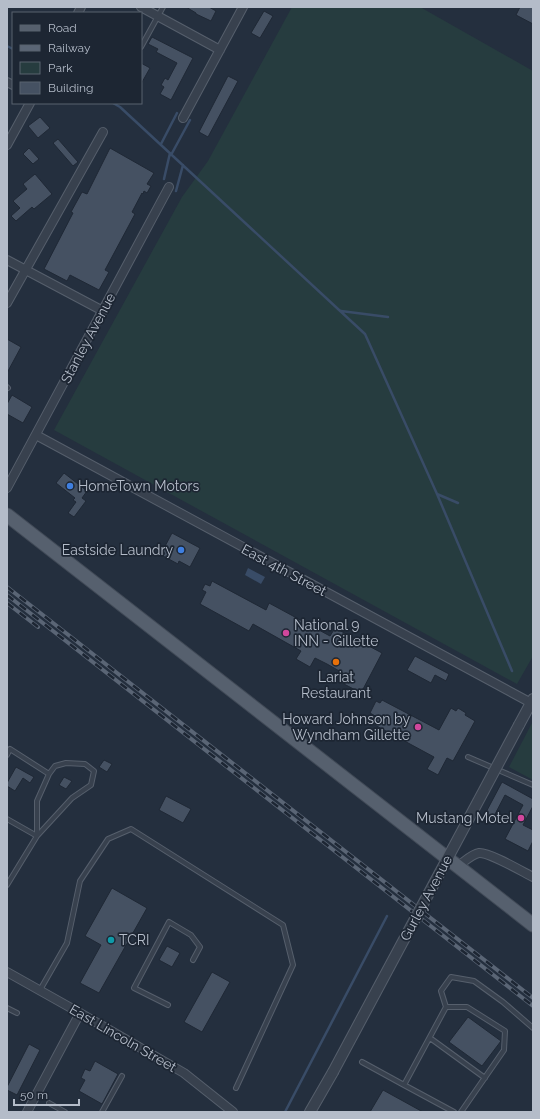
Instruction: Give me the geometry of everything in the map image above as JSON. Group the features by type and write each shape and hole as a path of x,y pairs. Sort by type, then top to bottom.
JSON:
{"main road":[{"path":"7,515 533,925"}],"street":[{"path":"141,7 220,50"},
{"path":"183,118 242,7"},
{"path":"7,145 29,104"},
{"path":"7,303 103,132"},
{"name":"Stanley Avenue","path":"7,488 169,187"},
{"path":"7,260 103,311"},
{"name":"East 4th Street","path":"36,434 532,702"},
{"name":"Gurley Avenue","path":"310,1112 532,702"},
{"path":"458,866 470,857 479,853 488,854 533,877"},
{"name":"East Lincoln Street","path":"7,972 184,1073 233,1112"},
{"path":"27,1112 80,1013"}],"lane":[{"path":"142,45 163,7"},
{"path":"7,755 10,749 49,774"},
{"path":"468,757 533,785"},
{"path":"7,885 37,836 72,798 90,785 94,771 85,764 66,763 56,766 49,774 37,801 37,836"},
{"path":"7,819 37,836"},
{"path":"40,990 67,942 80,881 108,839 131,829 283,924 293,966 236,1088"},
{"path":"168,1005 134,988 168,922 191,935 200,947 193,960"},
{"path":"404,1085 446,1007 441,992 451,977 474,981 503,1002 533,1028"},
{"path":"446,1007 467,1007 505,1031 504,1050 462,1112"},
{"path":"7,1008 17,1013"},
{"path":"430,1038 485,1078"},
{"path":"362,1062 454,1112"},
{"path":"102,1112 122,1076"},
{"path":"48,1103 65,1112"}],"green space":[{"path":"292,7 420,7 533,71 533,656 517,684 54,430 182,197 208,161"},
{"path":"533,723 533,780 509,767"}],"water":[{"path":"248,568 265,577 261,584 245,575"}],"building":[{"path":"186,7 209,7 216,11 211,21 196,14"},
{"path":"520,7 533,7 533,24 516,15"},
{"path":"264,11 273,16 260,38 251,33"},
{"path":"152,37 193,58 171,100 160,94 164,87 161,85 165,78 168,80 177,63 156,52 158,49 148,44"},
{"path":"142,64 150,68 142,82"},
{"path":"228,76 238,81 208,137 199,132"},
{"path":"40,117 50,128 38,138 28,126"},
{"path":"58,139 78,162 73,166 53,143"},
{"path":"29,148 39,159 33,164 23,154"},
{"path":"110,148 154,173 147,184 151,186 147,193 144,191 143,194 142,193 132,212 135,214 105,270 109,272 99,290 70,275 67,281 44,269 73,213 71,212 82,192 87,194"},
{"path":"35,174 52,194 34,209 32,207 16,221 11,216 20,208 13,201 27,189 23,184"},
{"path":"7,339 21,347 7,373"},
{"path":"12,395 32,407 23,423 7,414 7,404"},
{"name":"HomeTown Motors","path":"64,473 87,491 82,498 86,501 74,517 68,513 76,502 73,500 75,498 56,483"},
{"name":"Eastside Laundry","path":"172,533 200,548 190,567 179,561 178,564 163,556 165,553 162,552"},
{"path":"212,581 266,610 269,603 330,636 335,628 382,653 361,693 344,684 348,676 327,664 315,658 310,667 296,659 301,651 253,624 249,631 200,604 206,592 202,590 205,584 210,586"},
{"path":"415,656 449,674 446,681 435,675 431,683 407,670"},
{"path":"382,700 439,730 451,708 456,711 458,708 466,713 465,715 475,721 453,761 447,758 438,775 427,769 434,757 373,724 377,717 370,713 376,701 380,703"},
{"path":"104,760 112,764 107,772 99,767"},
{"path":"16,767 34,777 30,783 23,778 15,791 7,786 7,783"},
{"path":"64,777 72,781 66,789 59,785"},
{"name":"Mustang Motel","path":"502,782 533,799 533,806 523,825 533,830 533,841 528,851 505,839 523,805 505,795 492,820 484,816"},
{"path":"166,796 191,809 183,823 159,810"},
{"name":"TCRI","path":"112,888 147,908 99,993 80,983 101,945 85,936"},
{"path":"167,946 180,953 172,967 159,960"},
{"path":"212,972 230,982 202,1032 184,1022"},
{"path":"468,1017 501,1041 482,1066 449,1042"},
{"path":"29,1044 40,1050 17,1095 7,1090 7,1087"},
{"path":"95,1061 118,1074 102,1104 79,1091 85,1080 81,1078 85,1069 90,1071"},
{"path":"383,1090 423,1112 370,1112"}],"waterway":[{"path":"7,46 12,48"},
{"path":"115,104 120,107 365,334 437,494 512,671"},
{"path":"161,144 177,113"},
{"path":"171,155 190,120"},
{"path":"164,179 170,153"},
{"path":"176,191 183,165"},
{"path":"341,311 388,317"},
{"path":"437,494 458,503"},
{"path":"285,1112 387,916"}],"railway":[{"path":"7,587 533,998"},
{"path":"7,595 533,1006"},
{"path":"7,603 38,627"}],"place":[{"name":"HomeTown Motors","path":"70,486"},
{"name":"Eastside Laundry","path":"181,550"},
{"name":"National 9 INN - Gillette","path":"286,633"},
{"name":"Lariat Restaurant","path":"336,662"},
{"name":"Howard Johnson by Wyndham Gillette","path":"418,727"},
{"name":"Mustang Motel","path":"521,818"},
{"name":"TCRI","path":"111,940"}]}
